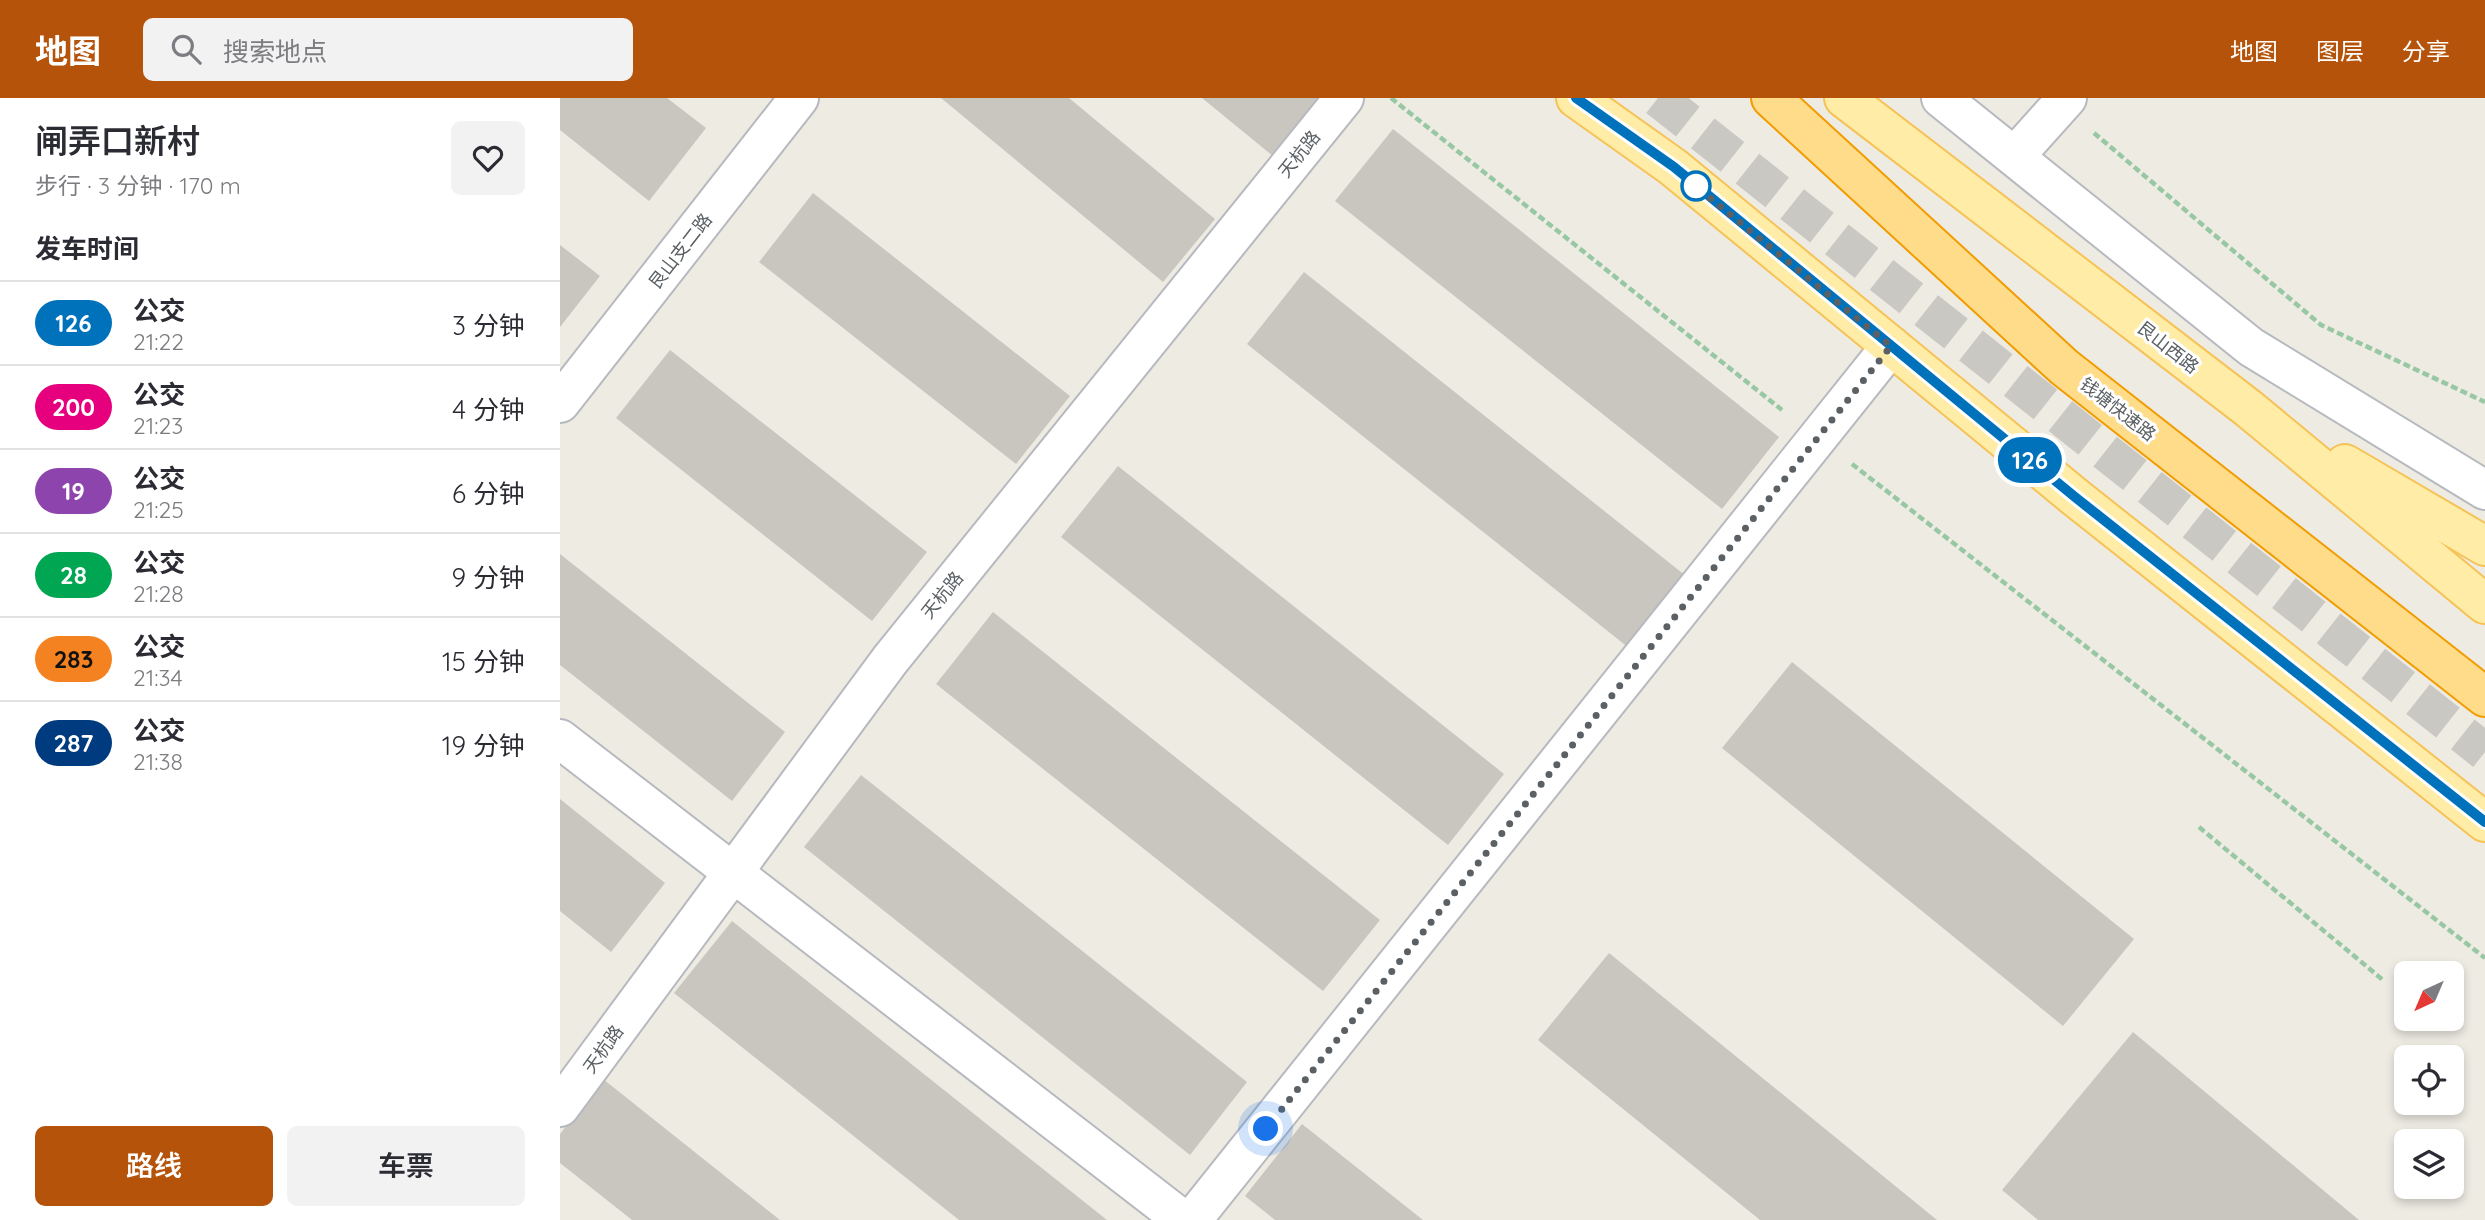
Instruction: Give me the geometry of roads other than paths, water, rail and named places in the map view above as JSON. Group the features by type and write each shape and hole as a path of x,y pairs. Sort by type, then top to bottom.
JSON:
{"highway":[{"name":"钱塘快速路","path":"1771,98 2064,367 2485,697"}],"main road":[{"path":"1576,98 1674,167 2086,505 2485,822"},
{"name":"艮山西路","path":"1844,98 2248,408 2485,604"},
{"path":"2248,408 2485,545"}],"street":[{"name":"艮山支二路","path":"560,403 799,98"},
{"name":"天杭路","path":"560,1107 890,660 1344,98"},
{"path":"1941,98 2251,347 2485,491"},
{"path":"2015,156 2064,102"},
{"path":"1192,1220 1891,346"},
{"path":"560,738 1183,1220"}],"tunnel":[{"path":"1658,98 2485,752"}]}
